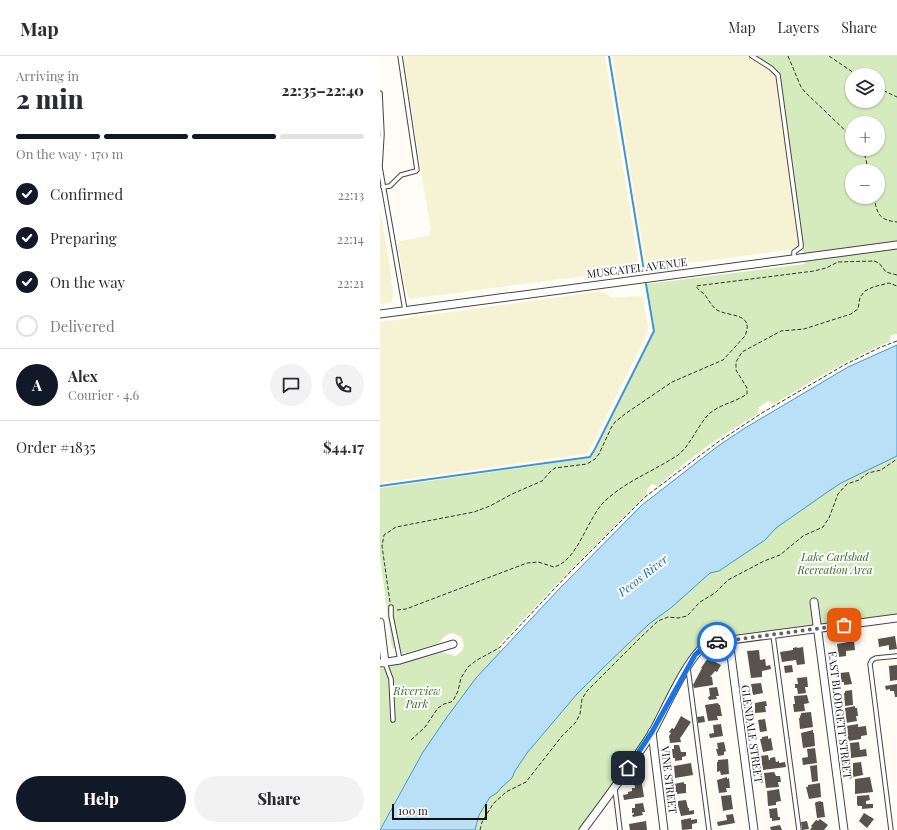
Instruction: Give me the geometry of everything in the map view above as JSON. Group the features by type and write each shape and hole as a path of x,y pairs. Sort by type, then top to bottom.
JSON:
{"street":[{"name":"MUSCATEL AVENUE","path":"380,314 897,245"},
{"name":"EAST BLODGETT STREET","path":"814,602 844,830"},
{"path":"583,830 615,787 652,732 695,655 704,645 728,640 897,618"},
{"path":"380,622 383,663 400,660 453,644"},
{"name":"GLENDALE STREET","path":"728,640 754,830"},
{"name":"VINE STREET","path":"652,732 664,830"}],"lane":[{"path":"383,187 390,186 401,175 417,170 400,56"},
{"path":"752,56 771,68 778,75 801,244 801,247 794,252 794,259"},
{"path":"380,93 382,134 380,167 405,310"},
{"path":"392,607 391,616 396,648 400,660"},
{"path":"773,634 799,830"},
{"path":"891,830 870,664 872,660 876,658 897,656"},
{"path":"383,663 391,679 393,720"},
{"path":"688,667 709,830"},
{"path":"615,787 620,830"}],"path":[{"path":"788,56 805,92 845,130"},
{"path":"829,56 847,68"},
{"path":"885,91 897,97"},
{"path":"875,204 880,216 884,220 897,222"},
{"path":"897,275 886,272 879,263 874,261 838,262 821,270 696,286 705,295 715,309 727,314 738,315 742,317 746,324 747,332 745,336 727,357 672,382 625,414 615,422 599,454 591,462 587,464 555,468 542,481 474,512 403,525 388,532 383,540 382,546 392,607 399,610 406,609 527,563 538,562 554,567 561,564 583,537 590,523 605,501 627,485 664,464 683,451 690,438 710,414 747,394 747,388 736,370 736,362 742,352 781,332 804,329 851,314 858,309 860,297 864,291 868,289 884,283 897,286"},
{"path":"411,740 425,727 438,708 454,699 463,674 468,667 477,660 499,648 645,497 718,442 762,413 846,364 897,341"},
{"path":"480,830 482,822 493,804 506,792 526,782 576,722 580,714 582,699 587,691 640,638 664,618 671,616 682,618 687,616 700,602 715,593 728,580 780,554 803,536 823,527 829,518 838,494 847,484 859,480 868,473 881,470 897,459"}],"shaded area":[{"path":"403,56 605,56 637,253 638,263 636,267 623,268 592,275 409,299 403,276 398,245 400,241 427,236 430,234 431,228"},
{"path":"612,56 746,56 774,73 778,82 800,243 799,247 788,250 659,267 650,266 645,260"},
{"path":"380,210 390,266 393,295 392,301 389,303 380,304"},
{"path":"603,292 612,298 643,297 648,327 647,334 588,452 585,454 380,483 380,322"}],"green space":[{"name":"Riverview Park","path":"755,56 897,56 897,334 891,335 889,342 830,371 774,404 768,401 758,408 758,414 706,447 658,486 652,484 647,489 647,494 558,583 498,646 501,651 449,713 424,751 380,829 380,669 441,652 455,656 462,650 464,645 461,637 453,633 445,636 437,644 401,654 399,647 392,649 380,556 380,488 590,458 597,448 655,330 647,284 805,264 779,71"},
{"name":"Lake Carlsbad Recreation Area","path":"897,456 897,618 704,645 652,732 583,830 475,830 479,815 490,797 497,793 512,778 527,753 577,694 649,624 672,607 710,573 719,571 765,540 776,528 829,491 841,483"}],"water":[{"name":"Pecos River","path":"897,345 897,456 841,483 829,491 776,528 765,540 719,571 710,573 672,607 649,624 577,694 527,753 512,778 497,793 490,797 479,815 475,830 380,830 423,752 476,678 560,588 642,505 718,446 745,428 848,367"}],"building":[{"path":"895,636 897,649 889,650 889,645 879,647 878,639"},
{"path":"854,641 855,650 846,651 846,656 839,657 837,644"},
{"path":"803,647 805,664 797,665 796,660 782,662 780,652 793,650 793,648"},
{"path":"759,650 760,660 765,659 766,666 770,665 771,669 762,671 762,677 751,678 747,651"},
{"path":"708,658 721,665 717,672 715,671 710,677 712,677 713,685 694,688 693,685 701,668"},
{"path":"792,665 793,672 785,673 784,666"},
{"path":"897,665 897,680 890,681 889,666"},
{"path":"849,672 852,684 844,685 844,682 841,682 840,673"},
{"path":"807,677 808,687 805,687 806,693 798,694 797,688 795,688 795,684 798,684 797,678"},
{"path":"761,683 763,693 753,695 751,684"},
{"path":"897,684 897,697 895,697 894,691 890,691 890,689 886,690 885,686"},
{"path":"717,687 719,696 716,696 717,699 709,700 709,688"},
{"path":"852,690 853,705 845,706 844,693 845,691"},
{"path":"807,695 809,703 804,704 805,711 794,712 794,696"},
{"path":"766,701 766,712 755,713 755,703"},
{"path":"718,703 720,705 722,716 717,716 718,720 708,721 705,705"},
{"path":"855,706 855,708 857,708 857,721 846,723 845,708"},
{"path":"811,712 813,727 800,729 799,718 801,713"},
{"path":"681,716 691,722 680,738 681,742 670,743 669,736 671,733 669,732 672,728 674,729"},
{"path":"704,716 705,722 698,723 697,717"},
{"path":"765,719 767,731 760,732 758,720"},
{"path":"721,724 723,736 710,738 709,734 714,733 713,725"},
{"path":"858,724 858,727 866,726 867,735 861,736 861,739 848,741 846,726"},
{"path":"813,730 815,746 803,748 801,733"},
{"path":"768,736 768,739 771,738 773,750 763,752 760,739"},
{"path":"724,742 726,751 724,752 724,755 718,756 716,749 718,749 717,743"},
{"path":"859,742 860,750 866,749 867,756 851,758 850,743"},
{"path":"674,745 679,745 681,752 686,752 686,756 682,757 682,760 675,761 675,758 673,758 672,749 674,749"},
{"path":"815,748 817,763 803,765 802,758 808,757 807,749"},
{"path":"768,755 769,760 770,758 775,757 776,762 785,762 786,767 763,770 761,756"},
{"path":"728,759 729,774 721,775 720,771 717,772 717,762 718,760"},
{"path":"861,762 863,775 853,777 853,763"},
{"path":"691,763 693,775 675,778 674,766"},
{"path":"817,765 818,781 812,782 810,766"},
{"path":"774,772 776,776 780,776 781,782 778,782 779,787 766,788 764,773"},
{"path":"638,776 644,778 642,784 644,797 624,800 623,795 628,794 628,792 632,791 632,788 635,788 634,782 636,782"},
{"path":"727,777 727,779 729,778 730,788 726,788 727,792 719,793 717,780"},
{"path":"870,777 873,792 855,794 855,779"},
{"path":"684,782 684,784 686,784 686,793 677,794 677,792 675,792 674,784"},
{"path":"820,783 821,797 809,799 806,787 808,787 808,785"},
{"path":"779,789 781,801 776,802 776,805 768,806 767,791"},
{"path":"731,795 733,809 723,811 721,796"},
{"path":"869,795 870,800 866,801 866,804 873,804 873,808 862,809 862,806 858,806 857,804 857,796"},
{"path":"686,800 689,811 694,810 694,814 681,816 678,801"},
{"path":"821,801 823,802 825,817 817,818 815,803"},
{"path":"643,803 645,812 642,812 643,815 633,817 632,815 634,813 632,813 632,808 635,808 635,804"},
{"path":"777,808 778,817 780,817 780,820 772,821 772,818 770,818 769,809"},
{"path":"864,813 874,819 867,828 859,821"},
{"path":"733,814 735,823 718,826 717,822 727,820 726,815"},
{"path":"691,818 691,820 697,819 697,823 692,824 692,829 682,830 681,820"},
{"path":"820,819 828,825 824,830 810,830 812,827 811,826 816,820 818,821"},
{"path":"646,821 647,830 630,830 629,824"},
{"path":"807,821 809,829 802,830 801,822"},
{"path":"780,825 782,830 771,830 770,827"}],"waterway":[{"path":"609,56 644,271"},
{"path":"380,486 590,457 654,331 646,284"}],"way so far":[{"path":"717,642 844,625"}],"route":[{"path":"628,768 652,732 695,655 704,645 717,642"}]}
